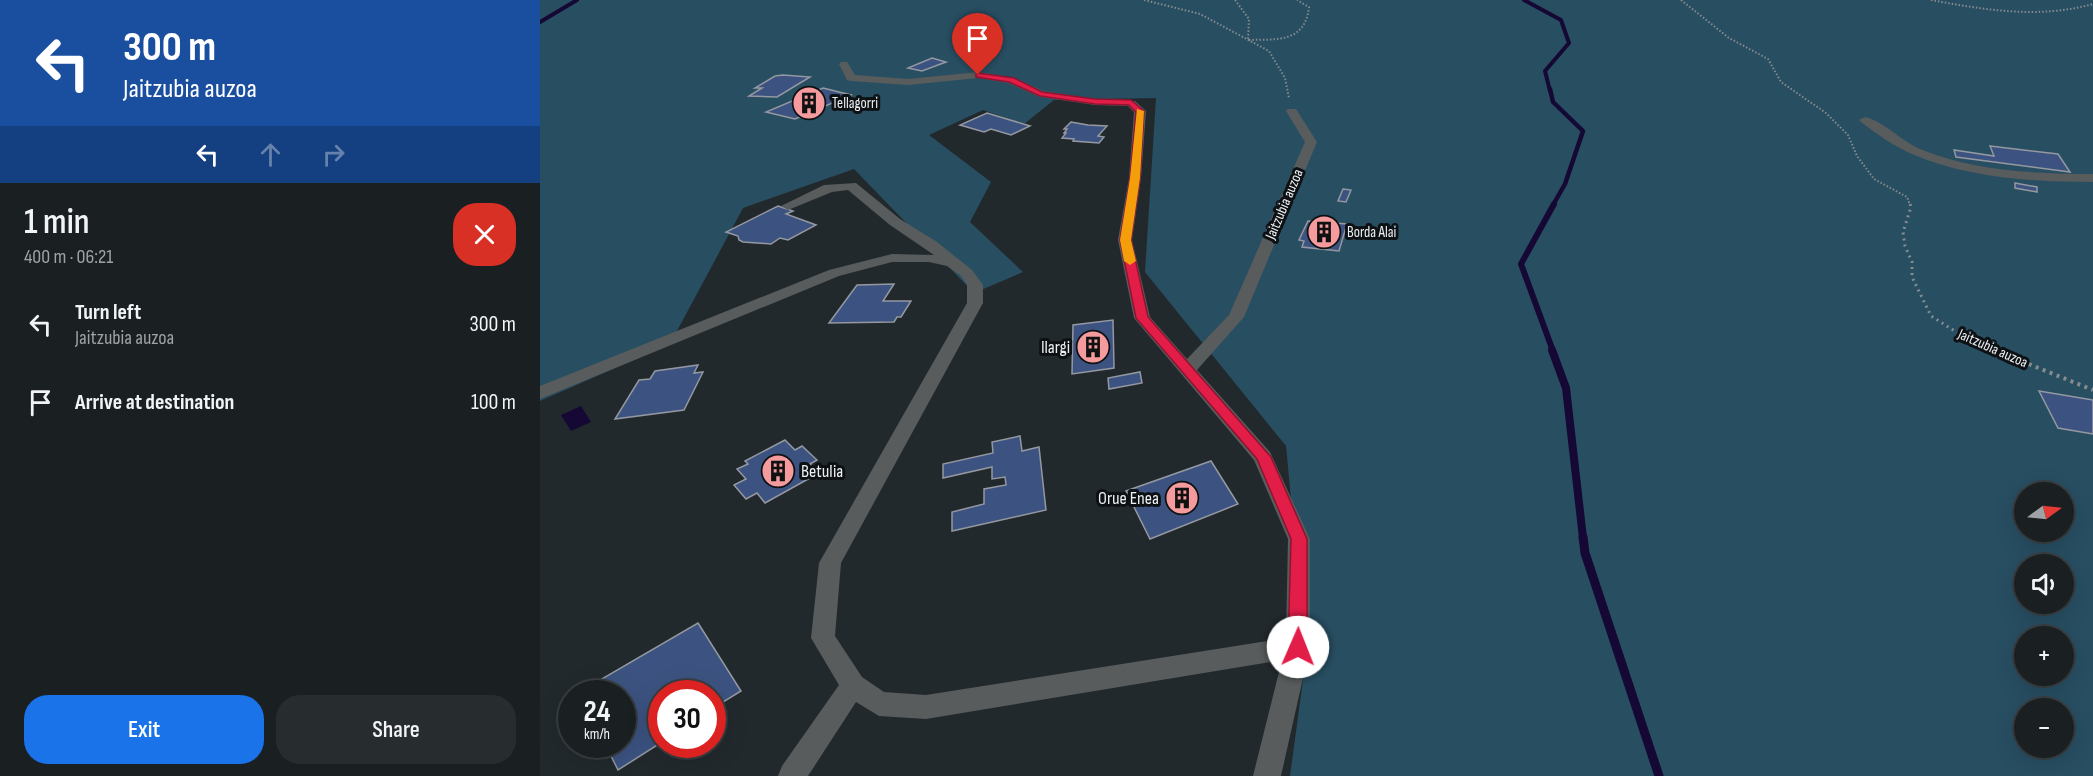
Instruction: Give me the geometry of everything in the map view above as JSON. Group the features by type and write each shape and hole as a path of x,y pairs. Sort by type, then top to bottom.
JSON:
{"street":[{"path":"844,64 851,78 908,82 978,75 1011,80 1040,94 1095,102 1131,103 1140,111 1135,178 1125,240 1142,318 1263,457 1299,539 1298,647 1267,776"},
{"name":"Jaitzubia auzoa","path":"1188,369 1236,316 1311,142 1292,111"},
{"path":"1865,120 1897,142 1925,156 1979,168 2093,178"},
{"path":"788,206 829,188 851,186 895,222 932,245 967,273 975,285 975,303 830,562 823,638 853,685 879,704 926,707 1298,647"},
{"path":"540,393 834,273 892,258 928,258 952,263"},
{"path":"792,776 853,685"}],"path":[{"path":"1144,0 1200,14 1269,51 1285,78 1292,111"},
{"path":"1235,0 1249,19 1248,40"},
{"path":"1248,40 1273,41 1294,35 1302,27 1309,12 1309,8 1297,0"},
{"name":"Jaitzubia auzoa","path":"1682,0 1729,38 1768,59 1781,82 1826,113 1848,135 1857,156 1874,178 1907,196 1911,207 1903,232 1905,246 1912,262 1912,277 1931,316 1969,340 2093,390"},
{"path":"1931,0 2010,12 2040,12 2080,8 2093,4"}],"shaded area":[{"path":"540,0 2093,0 2093,776 1290,776 1306,658 1286,446 1145,272 1156,98 1054,100 1024,124 983,110 929,135 991,182 970,222 1023,272 974,293 854,169 743,208 670,344 540,401"},
{"path":"581,406 591,422 571,431 561,415"}],"building":[{"path":"932,58 946,62 922,71 908,68"},
{"path":"775,76 810,77 777,97 749,96 762,88 755,88"},
{"name":"Tellagorri","path":"823,88 851,95 795,119 766,112"},
{"path":"987,113 1030,126 1011,135 991,129 984,132 960,125"},
{"path":"1071,122 1107,126 1098,136 1104,137 1099,143 1062,138 1067,129 1064,129"},
{"path":"1990,146 2058,154 2070,172 1956,157 1954,150 1994,156"},
{"path":"2015,183 2037,187 2037,192 2015,188"},
{"path":"1343,189 1351,190 1346,202 1338,201"},
{"path":"778,206 793,211 786,214 816,225 788,240 780,238 771,244 743,242 738,236 726,232"},
{"name":"Borda Alai","path":"1308,221 1347,224 1339,251 1302,247 1304,241 1299,240"},
{"path":"894,284 883,301 911,301 901,317 897,317 894,322 829,323 857,285"},
{"name":"Ilargi","path":"1113,320 1114,368 1072,374 1073,325"},
{"path":"698,365 694,373 703,372 684,410 615,419 639,380 650,379 655,371"},
{"path":"1140,372 1142,383 1109,389 1108,378"},
{"path":"2039,391 2093,400 2093,434 2058,428"},
{"path":"1020,436 1022,451 1039,447 1046,510 952,531 952,512 984,504 984,489 1006,485 1005,477 992,479 992,467 943,478 943,464 993,453 992,442"},
{"name":"Betulia","path":"785,440 795,450 802,446 817,460 810,464 819,473 765,503 757,493 746,499 734,485 746,479 737,469 748,464 745,461"},
{"name":"Orue Enea","path":"1211,461 1238,504 1150,539 1126,491"},
{"path":"698,623 741,691 726,700 726,680 648,680 648,751 618,770 612,758 636,758 636,680 600,680"}],"waterway":[{"path":"540,22 577,0"},
{"path":"1524,0 1561,20 1569,43 1545,71 1550,91"},
{"path":"1550,89 1553,102 1583,131 1565,184 1553,205"},
{"path":"1553,351 1521,264 1554,204"},
{"path":"1552,350 1566,388 1583,538"},
{"path":"1583,537 1585,553 1659,776"}],"slow traffic":[{"path":"1130,261 1125,240 1135,178 1140,111"}],"place":[{"name":"Tellagorri","path":"809,103"},
{"name":"Borda Alai","path":"1324,232"},
{"name":"Ilargi","path":"1093,347"},
{"name":"Betulia","path":"778,471"},
{"name":"Orue Enea","path":"1182,498"}],"route":[{"path":"978,75 1011,80 1040,94 1095,102 1131,103 1140,111 1135,178 1125,240 1142,318 1263,457 1299,539 1298,647"}]}
